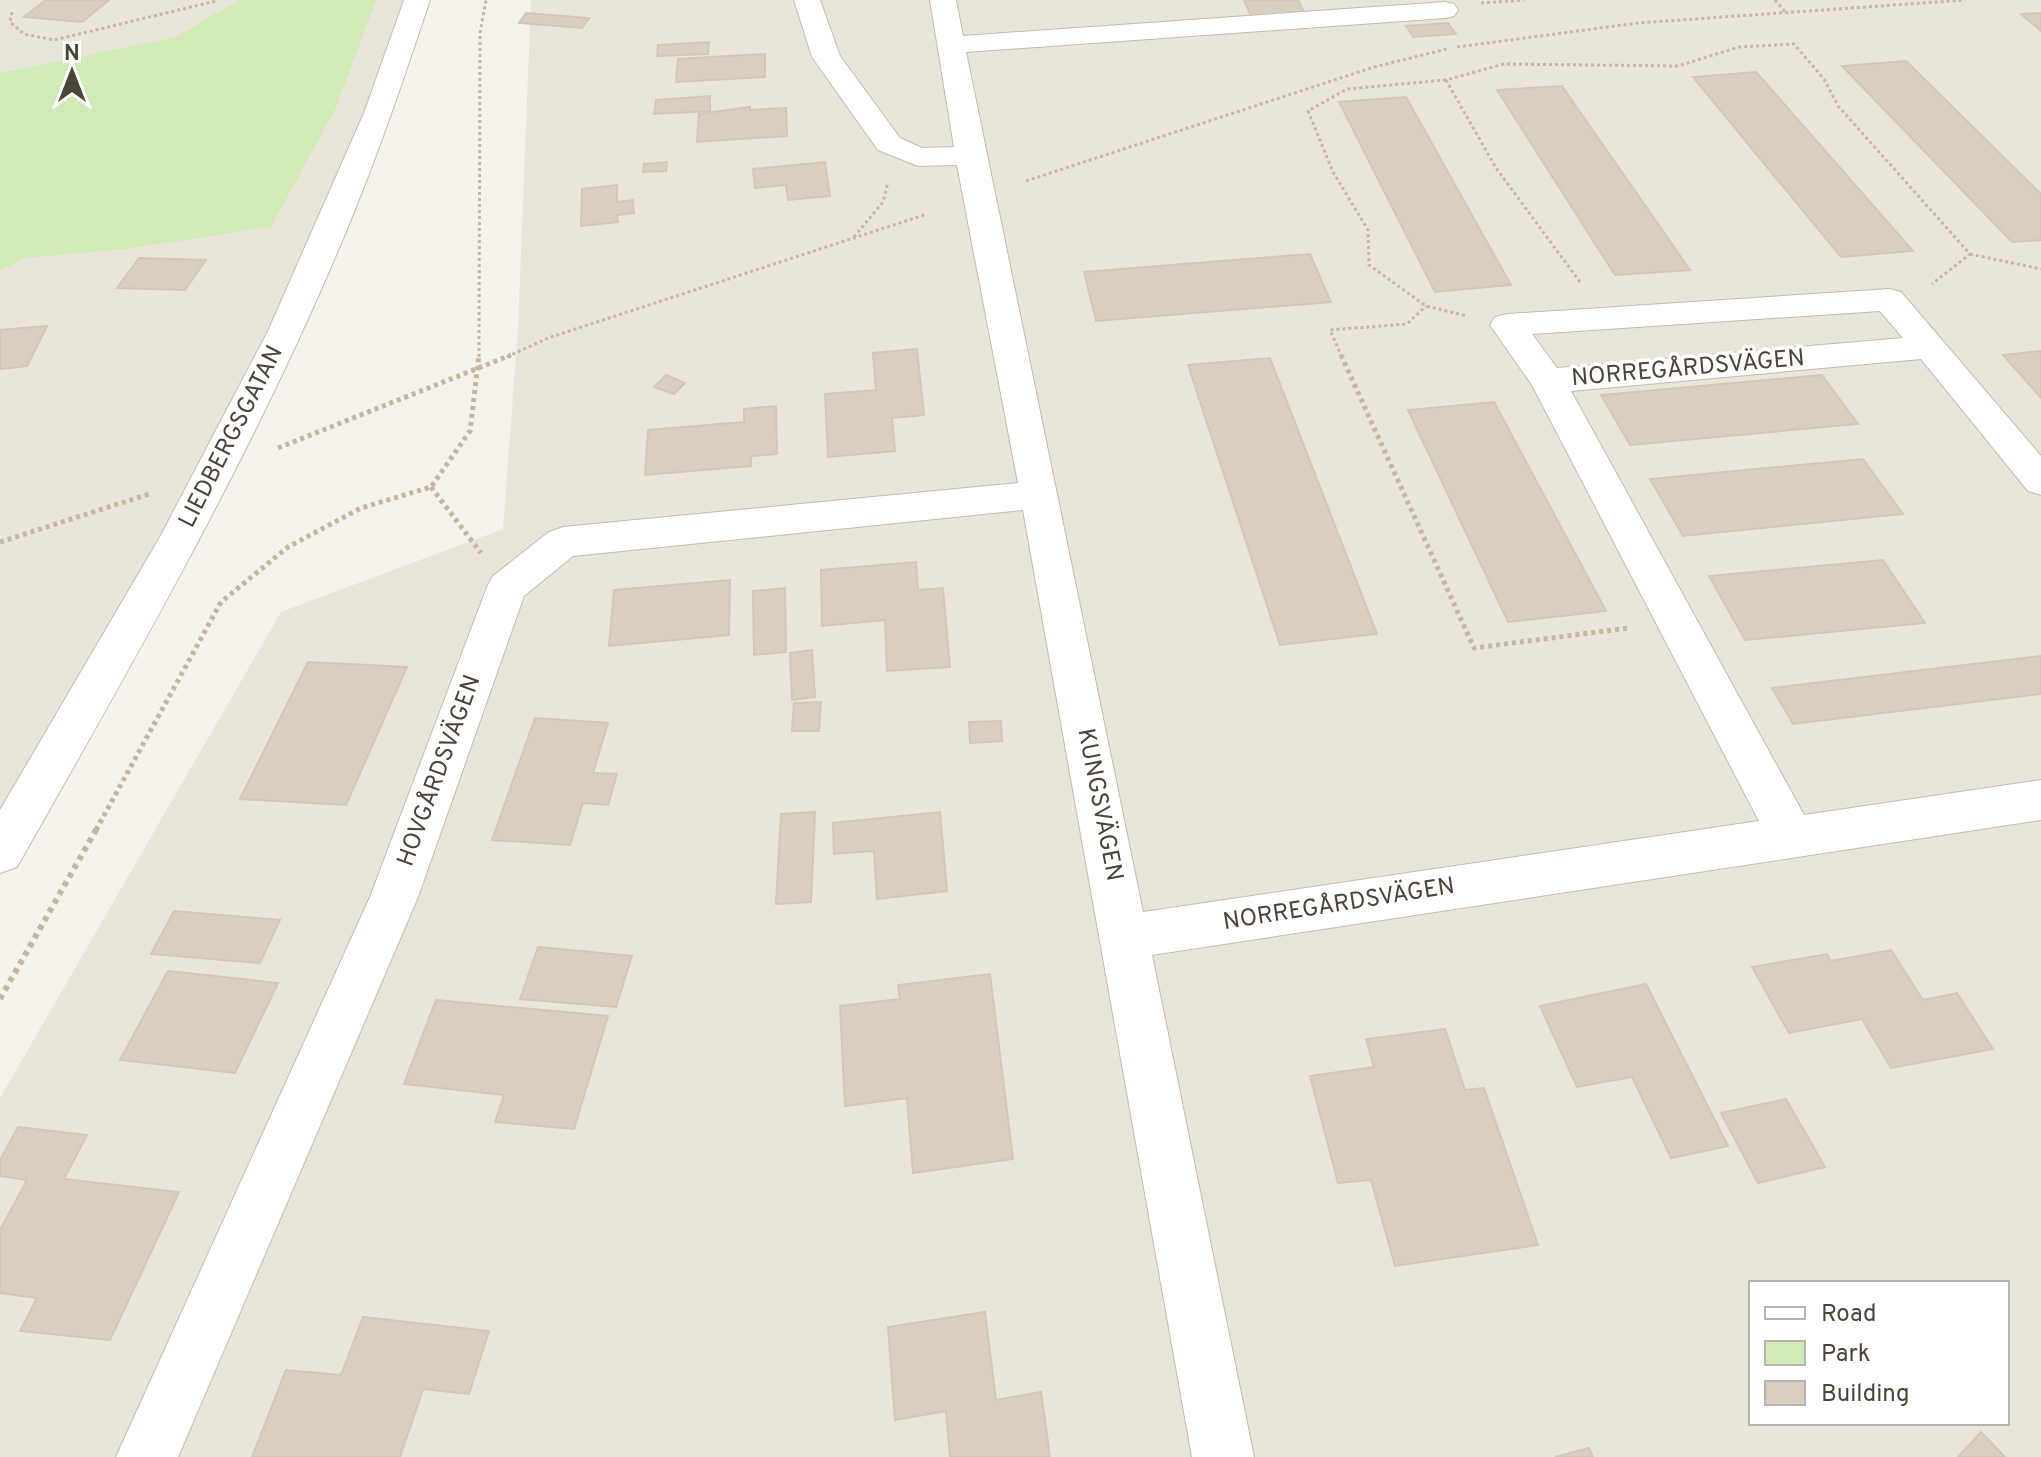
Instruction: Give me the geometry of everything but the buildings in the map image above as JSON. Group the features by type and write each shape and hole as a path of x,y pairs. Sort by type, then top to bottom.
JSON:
{"street":[{"name":"LIEDBERGSGATAN","path":"0,852 149,595 287,329 361,160 417,0"},
{"path":"807,0 826,57 889,144 918,157 970,155"},
{"name":"KUNGSVÄGEN","path":"943,0 970,155 1039,495 1223,1457"},
{"path":"951,45 1445,10"},
{"path":"1507,325 1889,300 2041,481"},
{"path":"1507,325 1548,381"},
{"name":"NORREGÅRDSVÄGEN","path":"1792,838 1548,381 1930,347"},
{"path":"507,587 563,542 1039,495"},
{"name":"HOVGÅRDSVÄGEN","path":"147,1457 394,897 507,587"},
{"name":"NORREGÅRDSVÄGEN","path":"1124,937 2041,800"}],"path":[{"path":"0,999 221,602 288,547 361,508 431,487 470,431 481,341 480,33 486,0"},
{"path":"1775,0 1786,13"},
{"path":"1026,181 1374,67 1451,48 1638,23 1965,0"},
{"path":"12,12 10,22 15,30 30,37 54,40 216,1"},
{"path":"1507,325 1426,306 1369,265 1368,230 1333,172 1308,111 1347,89 1446,80 1504,64 1678,66 1739,47 1794,44 1824,79 1838,106 1970,254 2041,269"},
{"path":"1446,80 1496,168 1606,318"},
{"path":"854,238 864,221 883,202 888,184 889,144"},
{"path":"272,450 477,371 548,338 924,215"},
{"path":"1889,300 1937,283 1970,254"},
{"path":"1426,306 1407,324 1330,330 1474,648 1677,622"},
{"path":"431,487 507,587"},
{"path":"0,542 151,493"}],"shaded area":[{"path":"0,0 417,0 361,160 0,852"},
{"path":"531,0 2041,0 2041,1457 0,1457 0,1098 281,612 503,529 518,328"}],"green space":[{"path":"239,0 376,0 336,108 271,227 125,249 25,258 0,271 0,73 176,37"}]}
